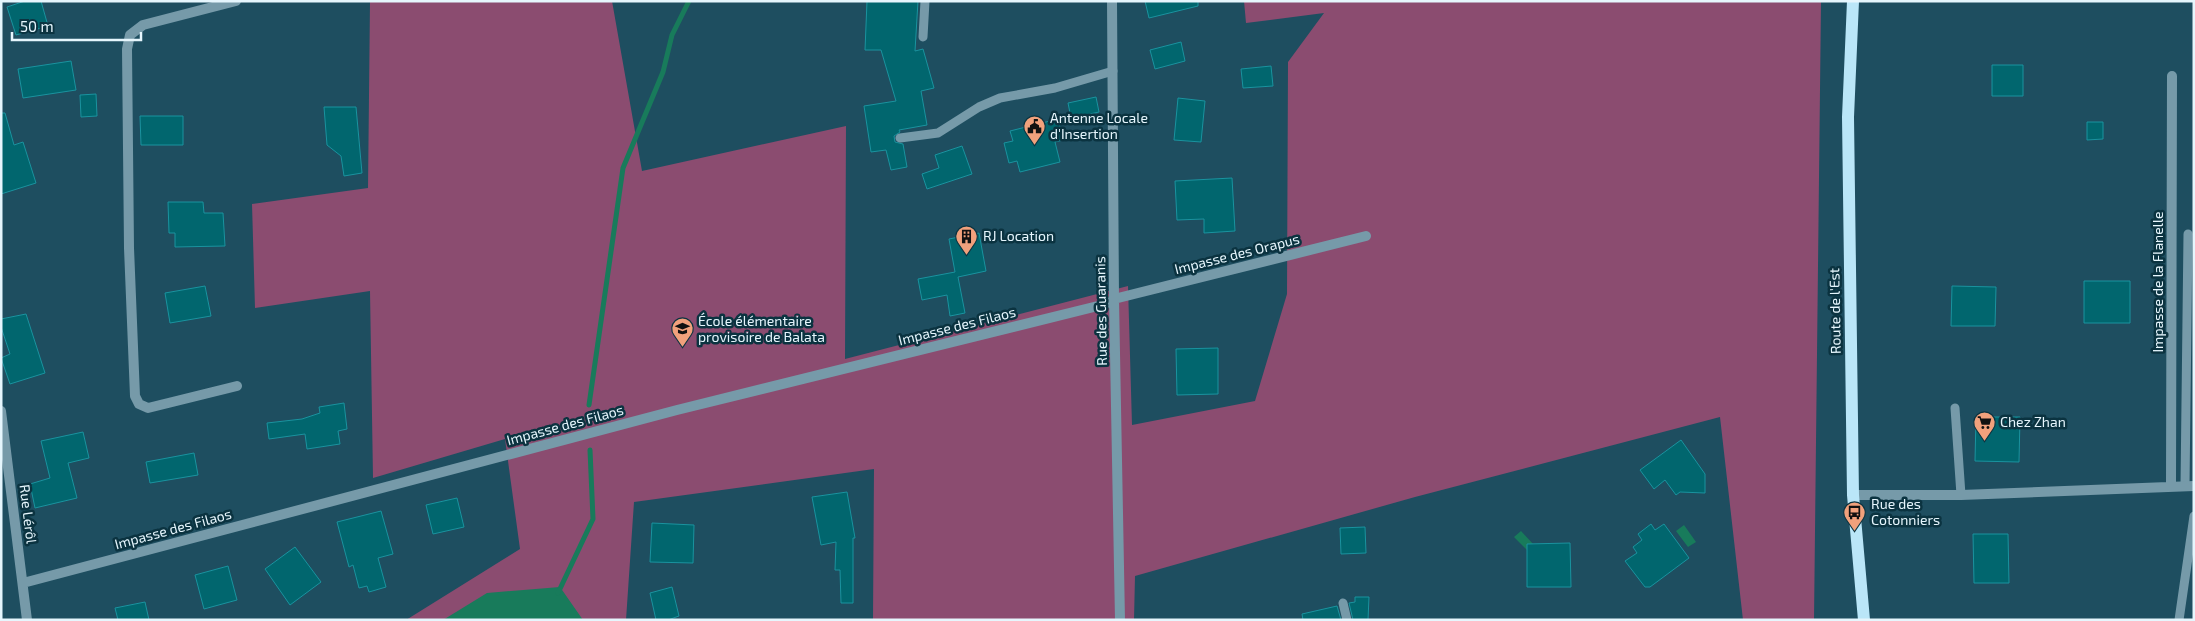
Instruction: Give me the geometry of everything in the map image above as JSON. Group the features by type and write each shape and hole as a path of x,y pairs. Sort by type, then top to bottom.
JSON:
{"main road":[{"name":"Route de l'Est","path":"1853,1 1848,117 1852,495 1864,620"}],"street":[{"path":"236,1 143,26 130,35 126,49 128,248 135,396 140,404 148,408 237,386"},
{"name":"Rue des Guaranis","path":"1112,1 1114,299 1120,620"},
{"name":"Impasse de la Flanelle","path":"2171,487 2172,76"},
{"name":"Impasse des Orapus","path":"1114,299 1366,236"},
{"name":"Impasse des Filaos","path":"22,583 677,410 1106,304 1114,299"},
{"name":"Rue Lérôl","path":"1,411 27,620"},
{"path":"1852,495 1961,495 2189,486"}],"lane":[{"path":"923,37 925,1"},
{"path":"900,138 938,133 979,108 1000,98 1055,88 1113,71"},
{"path":"2188,234 2191,257 2189,486"},
{"path":"1955,408 1961,495"},
{"path":"2180,620 2194,516"},
{"path":"1343,603 1347,620"}],"shaded area":[{"path":"370,1 612,1 642,171 846,126 845,359 1128,286 1132,425 1255,401 1287,294 1288,62 1324,13 1246,23 1244,1 1821,1 1814,620 1743,620 1720,417 1415,497 1135,576 1134,620 873,620 874,469 634,502 626,620 406,620 520,549 505,439 373,478 370,291 255,308 252,204 368,188"},
{"path":"1684,525 1696,542 1688,547 1676,531"},
{"path":"1521,531 1534,545 1528,551 1514,537"},
{"path":"560,587 583,620 443,620 487,593"}],"building":[{"path":"25,1 41,1 48,26 16,35 7,7"},
{"path":"867,1 918,1 915,51 923,49 934,88 921,91 927,125 899,130 900,132 894,136 895,142 903,144 907,167 891,170 886,150 871,152 864,106 896,101 881,50 865,50"},
{"path":"1145,1 1198,1 1198,6 1149,18"},
{"path":"1181,42 1185,61 1155,69 1150,50"},
{"path":"71,61 76,90 23,98 18,69"},
{"path":"1992,65 2023,65 2023,96 1992,96"},
{"path":"1271,66 1273,86 1243,88 1241,69"},
{"path":"96,94 97,116 81,117 80,95"},
{"path":"1096,97 1099,112 1071,118 1068,103"},
{"path":"1178,98 1205,101 1201,142 1174,140"},
{"path":"324,107 356,107 362,173 344,176 341,156 327,145"},
{"path":"1,113 5,113 14,145 23,142 36,183 1,194"},
{"path":"140,116 183,116 183,145 141,145"},
{"path":"1058,119 1063,140 1055,142 1060,162 1020,172 1017,161 1009,163 1004,143 1013,141 1010,131"},
{"path":"2087,122 2103,122 2103,139 2087,140"},
{"path":"962,146 972,174 927,189 922,174 939,168 935,155"},
{"path":"1232,178 1235,231 1204,233 1204,219 1177,220 1175,181"},
{"path":"168,202 203,202 204,213 223,213 225,246 175,247 175,233 169,233"},
{"path":"979,233 986,271 958,277 965,313 950,316 947,295 922,300 918,279 955,272 949,239"},
{"path":"2084,281 2130,281 2130,323 2084,323"},
{"path":"205,286 211,316 170,323 165,293"},
{"path":"1952,286 1996,287 1995,326 1951,326"},
{"path":"26,314 45,373 10,384 1,358 10,354 1,327 1,319"},
{"path":"1218,348 1218,394 1177,395 1176,349"},
{"path":"344,403 347,429 338,431 340,444 307,449 305,434 269,439 267,423 302,419 320,413 319,407"},
{"path":"1976,417 2020,417 2019,462 1975,461"},
{"path":"83,432 89,458 68,463 77,498 35,508 30,484 50,478 41,441"},
{"path":"1681,440 1705,474 1705,493 1680,492 1676,495 1665,480 1654,489 1640,470"},
{"path":"194,453 198,475 150,483 146,462"},
{"path":"847,492 855,538 853,538 853,603 841,603 840,570 835,570 836,542 821,545 812,497"},
{"path":"457,498 464,527 433,534 426,505"},
{"path":"381,511 393,554 378,558 386,587 369,592 367,586 359,588 353,565 349,567 337,522"},
{"path":"652,523 694,525 693,563 650,562"},
{"path":"1651,524 1655,530 1664,524 1689,558 1650,587 1645,587 1625,561 1637,553 1633,547 1642,540 1638,534"},
{"path":"1365,527 1366,553 1341,554 1340,528"},
{"path":"1973,534 2008,534 2009,583 1974,583"},
{"path":"1570,543 1571,587 1527,587 1527,544"},
{"path":"295,547 321,582 290,605 265,569"},
{"path":"228,566 237,600 204,609 195,575"},
{"path":"672,587 679,616 668,620 656,620 650,593"},
{"path":"1355,597 1369,597 1368,620 1353,620 1349,603 1355,602"},
{"path":"145,602 149,620 118,620 115,608"},
{"path":"1337,606 1341,620 1303,620 1302,614"}],"waterway":[{"path":"589,405 623,168 663,72 672,35 689,1"},
{"path":"558,593 593,519 590,450"}],"place":[{"name":"Antenne Locale d'Insertion","path":"1034,145"},
{"name":"RJ Location","path":"967,255"},
{"name":"École élémentaire provisoire de Balata","path":"682,348"},
{"name":"Chez Zhan","path":"1984,441"},
{"name":"Rue des Cotonniers","path":"1855,531"}]}
